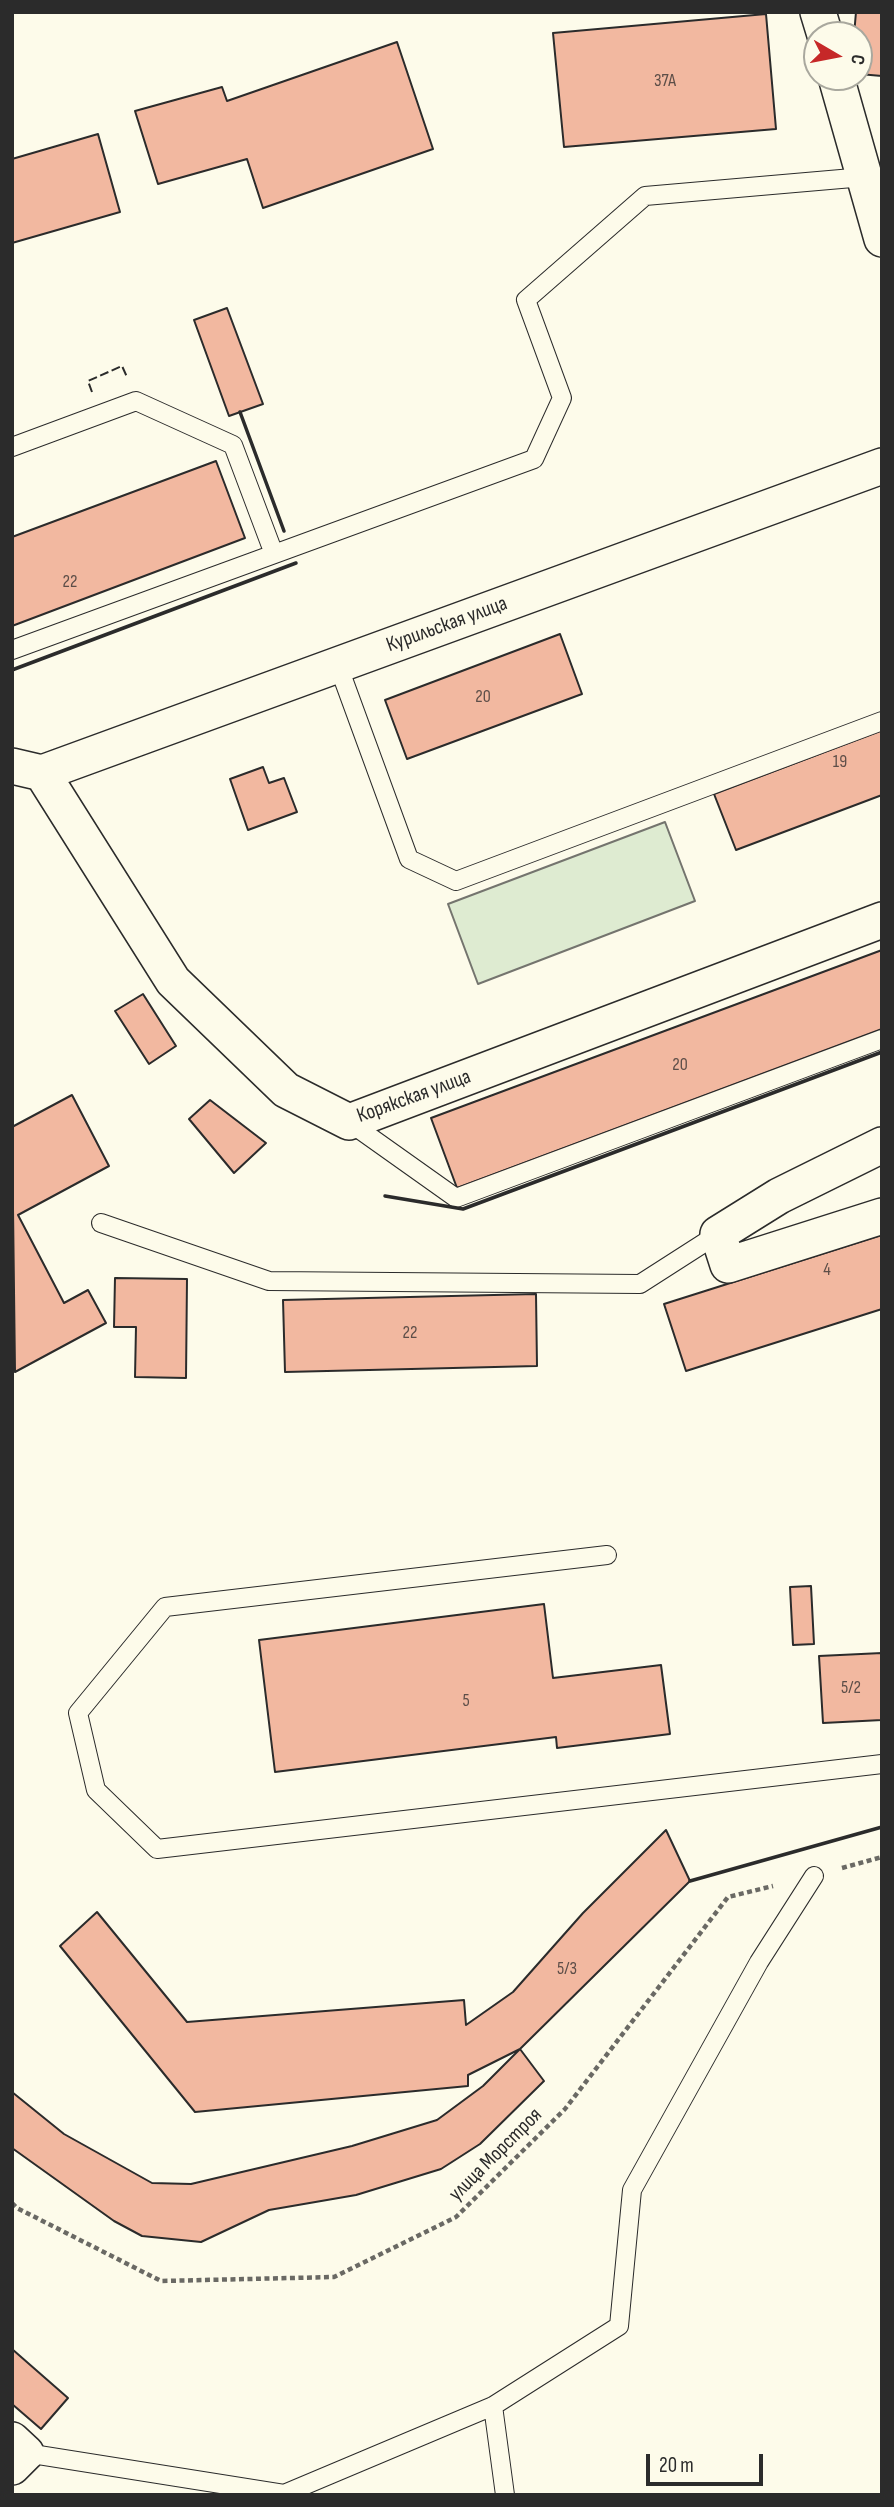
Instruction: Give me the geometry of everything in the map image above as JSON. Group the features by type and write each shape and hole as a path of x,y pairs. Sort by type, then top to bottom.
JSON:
{"street":[{"path":"840,91 875,207"},
{"name":"Курильская улица","path":"27,770 338,665 882,467"},
{"name":"Корякская улица","path":"27,770 173,981 286,1090 349,1122 882,920"},
{"path":"882,1145 779,1196 718,1234 728,1265 882,1216"}],"lane":[{"path":"12,650 534,459 562,398 526,300 645,196 875,207"},
{"path":"12,447 136,401 233,445 274,554"},
{"path":"338,665 409,859 456,881 882,721"},
{"path":"349,1122 456,1198 882,1039"},
{"path":"102,1223 269,1281 640,1284 718,1234"},
{"path":"607,1555 165,1607 78,1713 96,1790 157,1849 882,1764"},
{"path":"17,2453 284,2494 493,2406 619,2326 632,2190 759,1962 814,1876"},
{"path":"493,2406 505,2495"}],"path":[{"name":"улица Морстроя","path":"12,2203 161,2281 334,2277 456,2217 565,2109 729,1897 882,1857"}],"green space":[{"path":"665,822 695,901 478,984 448,904"}],"building":[{"path":"856,12 882,12 882,76 873,75 873,21 855,21"},
{"path":"766,14 776,129 564,147 553,33"},
{"path":"397,42 433,149 263,208 247,159 158,184 135,111 222,87 227,101"},
{"path":"98,134 120,212 12,243 12,159"},
{"path":"227,308 263,404 229,416 194,320"},
{"path":"216,461 245,538 12,626 12,537"},
{"path":"560,634 582,694 407,759 385,700"},
{"path":"882,730 882,795 736,850 714,794"},
{"path":"263,767 269,783 284,778 297,812 248,830 230,779"},
{"path":"882,950 882,1029 457,1188 431,1118"},
{"path":"143,994 176,1046 149,1064 115,1011"},
{"path":"72,1095 109,1166 18,1215 64,1303 88,1290 106,1323 15,1372 12,1127"},
{"path":"210,1100 266,1143 234,1173 189,1119"},
{"path":"882,1235 882,1309 686,1371 664,1304"},
{"path":"115,1278 187,1279 186,1378 135,1377 136,1327 114,1327"},
{"path":"536,1294 537,1366 285,1372 283,1300"},
{"path":"811,1586 814,1644 793,1645 790,1587"},
{"path":"544,1604 553,1678 661,1665 670,1734 557,1748 556,1737 275,1772 259,1640"},
{"path":"882,1653 882,1720 823,1723 819,1656"},
{"path":"666,1830 690,1881 520,2049 468,2075 468,2086 195,2112 60,1946 97,1912 187,2022 464,2000 466,2025 513,1992 583,1913"},
{"path":"520,2049 544,2081 480,2144 441,2169 356,2195 269,2210 201,2242 142,2236 114,2221 12,2148 12,2092 64,2134 152,2183 191,2184 352,2146 437,2120 483,2086"},
{"path":"12,2349 68,2398 41,2429 12,2404"}],"fence":[{"path":"92,392 88,381 122,366 127,377"}],"wall":[{"path":"240,412 284,531"},
{"path":"12,670 296,563"},
{"path":"385,1196 463,1209 882,1052"},
{"path":"690,1881 882,1827"}]}
